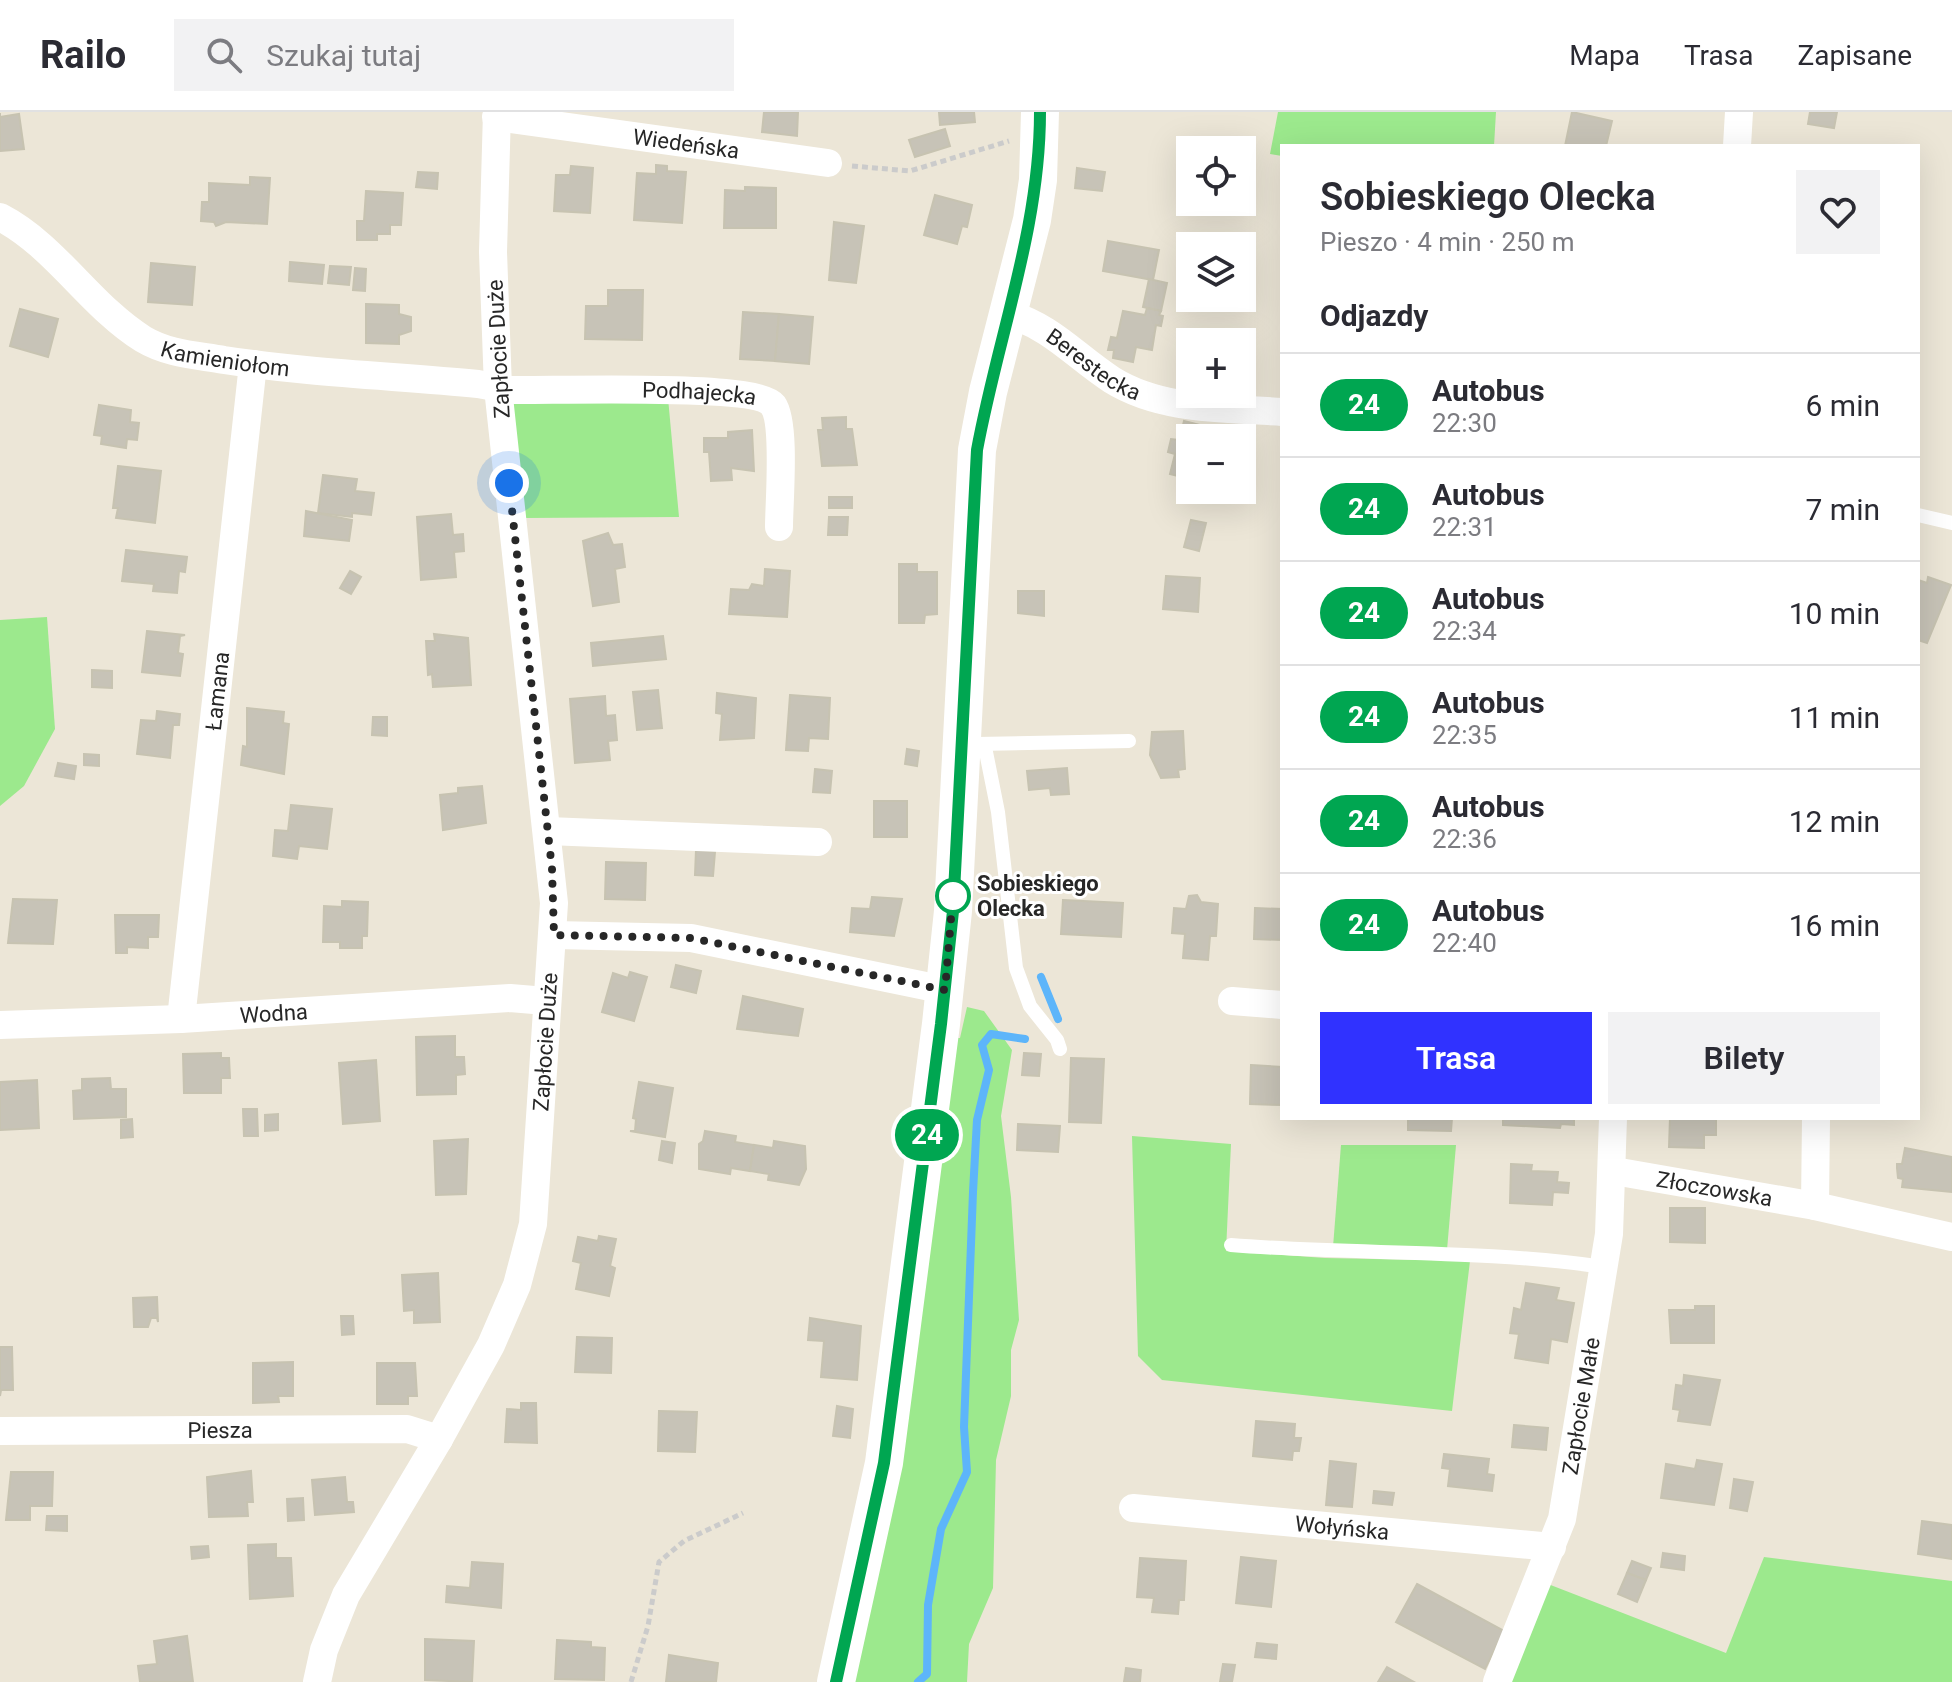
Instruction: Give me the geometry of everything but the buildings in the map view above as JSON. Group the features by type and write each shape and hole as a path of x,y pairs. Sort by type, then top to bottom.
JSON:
{"street":[{"path":"1737,144 1739,112"},
{"name":"Wiedeńska","path":"497,114 828,163"},
{"name":"Zapłocie Duże","path":"317,1682 324,1650 346,1595 491,1345 526,1255 537,1187 546,1001 554,935 548,831 498,388 493,252 497,114"},
{"path":"836,1682 884,1463 945,990 973,744 977,450 1032,220 1038,180 1031,125"},
{"name":"Kamieniołom","path":"0,217 27,232 106,310 142,338 167,351 253,364 498,388"},
{"name":"Berestecka","path":"1008,314 1038,324 1129,388 1185,405 1280,412"},
{"name":"Łamana","path":"181,1019 253,364"},
{"name":"Podhajecka","path":"498,388 719,391 763,397 771,403 779,421 779,527"},
{"path":"548,831 818,842"},
{"path":"554,935 691,938 945,990"},
{"name":"Wodna","path":"0,1025 181,1019 510,998 546,1001"},
{"path":"1232,1001 1280,1005"},
{"name":"Zapłocie Małe","path":"1497,1682 1562,1519 1604,1267 1614,1171 1613,1120"},
{"path":"1815,1206 1816,1120"},
{"name":"Złoczowska","path":"1614,1171 1815,1206 1952,1237"},
{"name":"Piesza","path":"0,1431 407,1429 439,1439"},
{"name":"Wołyńska","path":"1133,1508 1552,1547"}],"lane":[{"path":"1920,515 1952,523"},
{"path":"1060,1049 1057,1040 1030,1006 1016,968 998,812 973,744 1129,741"},
{"path":"1231,1245 1326,1253 1495,1256 1604,1267"}],"path":[{"path":"828,163 910,171 1031,125"},
{"path":"631,1682 648,1626 659,1562 684,1541 743,1513"}],"green space":[{"path":"1278,112 1496,112 1494,144 1280,144 1280,156 1270,154"},
{"path":"668,398 679,517 525,518 512,407 515,401"},
{"path":"47,617 55,729 24,786 0,806 0,620"},
{"path":"967,1007 984,1011 1012,1050 1001,1116 1011,1197 1019,1320 1011,1350 1011,1396 996,1460 993,1588 969,1644 967,1682 851,1682 954,1038 960,1038"},
{"path":"1132,1136 1231,1144 1226,1251 1325,1258 1470,1261 1452,1411 1162,1380 1138,1356"},
{"path":"1341,1145 1456,1145 1447,1250 1333,1247"},
{"path":"1764,1557 1952,1581 1952,1682 1507,1682 1548,1584 1726,1653"}],"waterway":[{"path":"1041,977 1058,1019"},
{"path":"918,1682 927,1674 928,1605 941,1529 967,1472 964,1427 973,1192 977,1120 989,1070 982,1045 991,1034 1025,1039"}],"bus line":[{"name":"24","path":"836,1682 884,1463 913,1250 953,911 977,450 988,392 1032,220 1038,180 1040,112"}],"place":[{"name":"Sobieskiego Olecka","path":"953,896"}],"route":[{"path":"509,483 552,869 554,935 691,938 772,952 945,990 954,883 953,896"}]}
